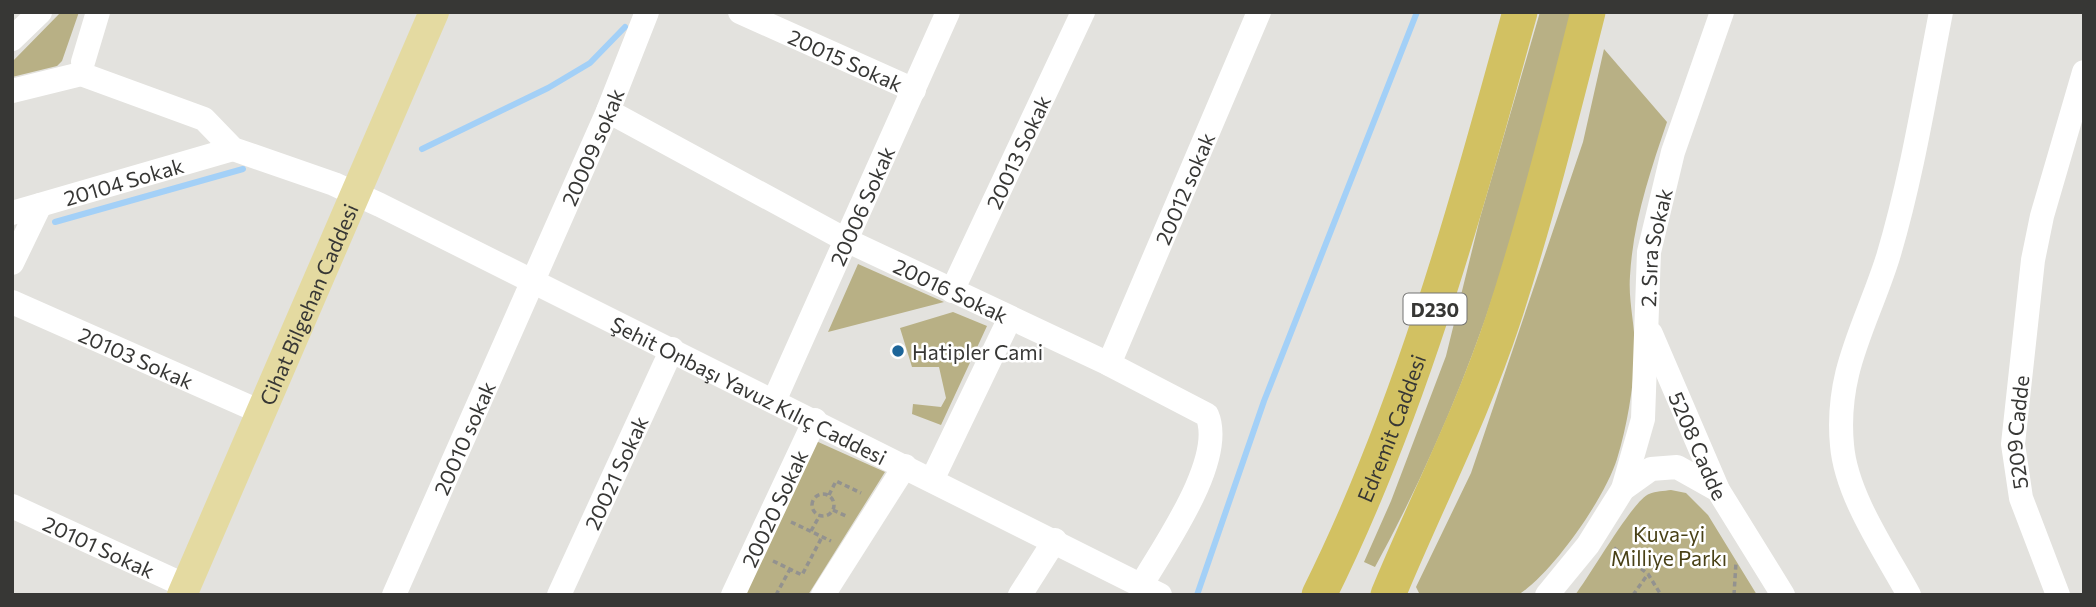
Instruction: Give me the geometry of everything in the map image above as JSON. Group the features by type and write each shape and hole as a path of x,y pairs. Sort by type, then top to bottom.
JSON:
{"highway":[{"name":"Edremit Caddesi","path":"1319,595 1389,437 1427,332 1520,12"},
{"path":"1388,595 1441,479 1502,322 1551,156 1588,12"}],"main road":[{"name":"Cihat Bilgehan Caddesi","path":"184,590 434,12"}],"street":[{"path":"12,39 40,12"},
{"path":"83,62 98,12"},
{"name":"20009 sokak","path":"531,279 608,111 647,12"},
{"name":"20015 Sokak","path":"740,12 914,90"},
{"name":"20006 Sokak","path":"774,401 948,12"},
{"name":"20013 Sokak","path":"952,291 1083,12"},
{"name":"20012 sokak","path":"1109,364 1259,12"},
{"name":"2. Sıra Sokak","path":"1623,489 1643,419 1649,252 1673,152 1722,12"},
{"path":"1909,595 1860,505 1842,448 1841,405 1844,374 1887,257 1909,178 1941,12"},
{"name":"5209 Cadde","path":"2059,595 2021,498 2013,444 2027,307 2042,216 2084,72"},
{"path":"12,91 82,74 204,119 233,149"},
{"name":"20016 Sokak","path":"608,111 846,240 1109,364 1207,415 1211,425 1208,453 1151,590"},
{"name":"Şehit Onbaşı Yavuz Kılıç Caddesi","path":"233,149 356,194 815,420 1151,590"},
{"name":"20104 Sokak","path":"12,212 233,149"},
{"path":"12,263 40,205"},
{"name":"20010 sokak","path":"394,595 531,279"},
{"name":"20103 Sokak","path":"12,302 261,412"},
{"path":"932,480 1010,318"},
{"name":"5208 Cadde","path":"1647,324 1718,490 1783,595"},
{"name":"20021 Sokak","path":"559,595 671,349"},
{"name":"20020 Sokak","path":"733,595 815,420"},
{"path":"823,595 905,466"},
{"path":"1547,595 1588,545 1623,489 1651,469 1677,467 1718,490"},
{"name":"20101 Sokak","path":"12,506 184,590"},
{"path":"1020,595 1055,540"}],"path":[{"path":"828,496 836,481 870,497"},
{"path":"821,495 828,496 833,501 833,510 826,515 820,515 814,511 813,501 821,495"},
{"path":"833,510 855,520"},
{"path":"811,531 820,515"},
{"path":"780,517 839,545"},
{"path":"762,556 802,575 822,537"},
{"path":"1606,545 1620,550 1648,574 1661,595"},
{"path":"1734,595 1737,550"},
{"path":"776,595 790,569"},
{"path":"1633,595 1648,574"}],"green space":[{"path":"61,12 79,12 62,61 57,66 12,77 12,62"},
{"path":"1540,12 1572,12 1517,220 1481,331 1450,411 1375,567 1364,562 1391,501 1446,356 1480,218"},
{"path":"1604,49 1667,122 1649,178 1632,256 1630,286 1635,345 1634,368 1627,421 1617,459 1601,494 1576,534 1532,585 1518,595 1420,595 1416,587 1471,473 1583,142"},
{"path":"858,264 944,302 828,332"},
{"path":"953,312 987,326 941,425 912,414 913,404 941,407 946,398 939,367 912,367 900,328"},
{"path":"816,441 885,472 808,595 744,595"},
{"name":"Kuva-yi Milliye Parkı","path":"1671,490 1686,493 1708,515 1757,595 1575,595 1642,499 1652,493"}],"waterway":[{"path":"1197,595 1264,401 1417,12"},
{"path":"422,149 548,88 590,63 625,27"},
{"path":"55,222 243,169"}],"place":[{"name":"Hatipler Cami","path":"898,351"}]}
